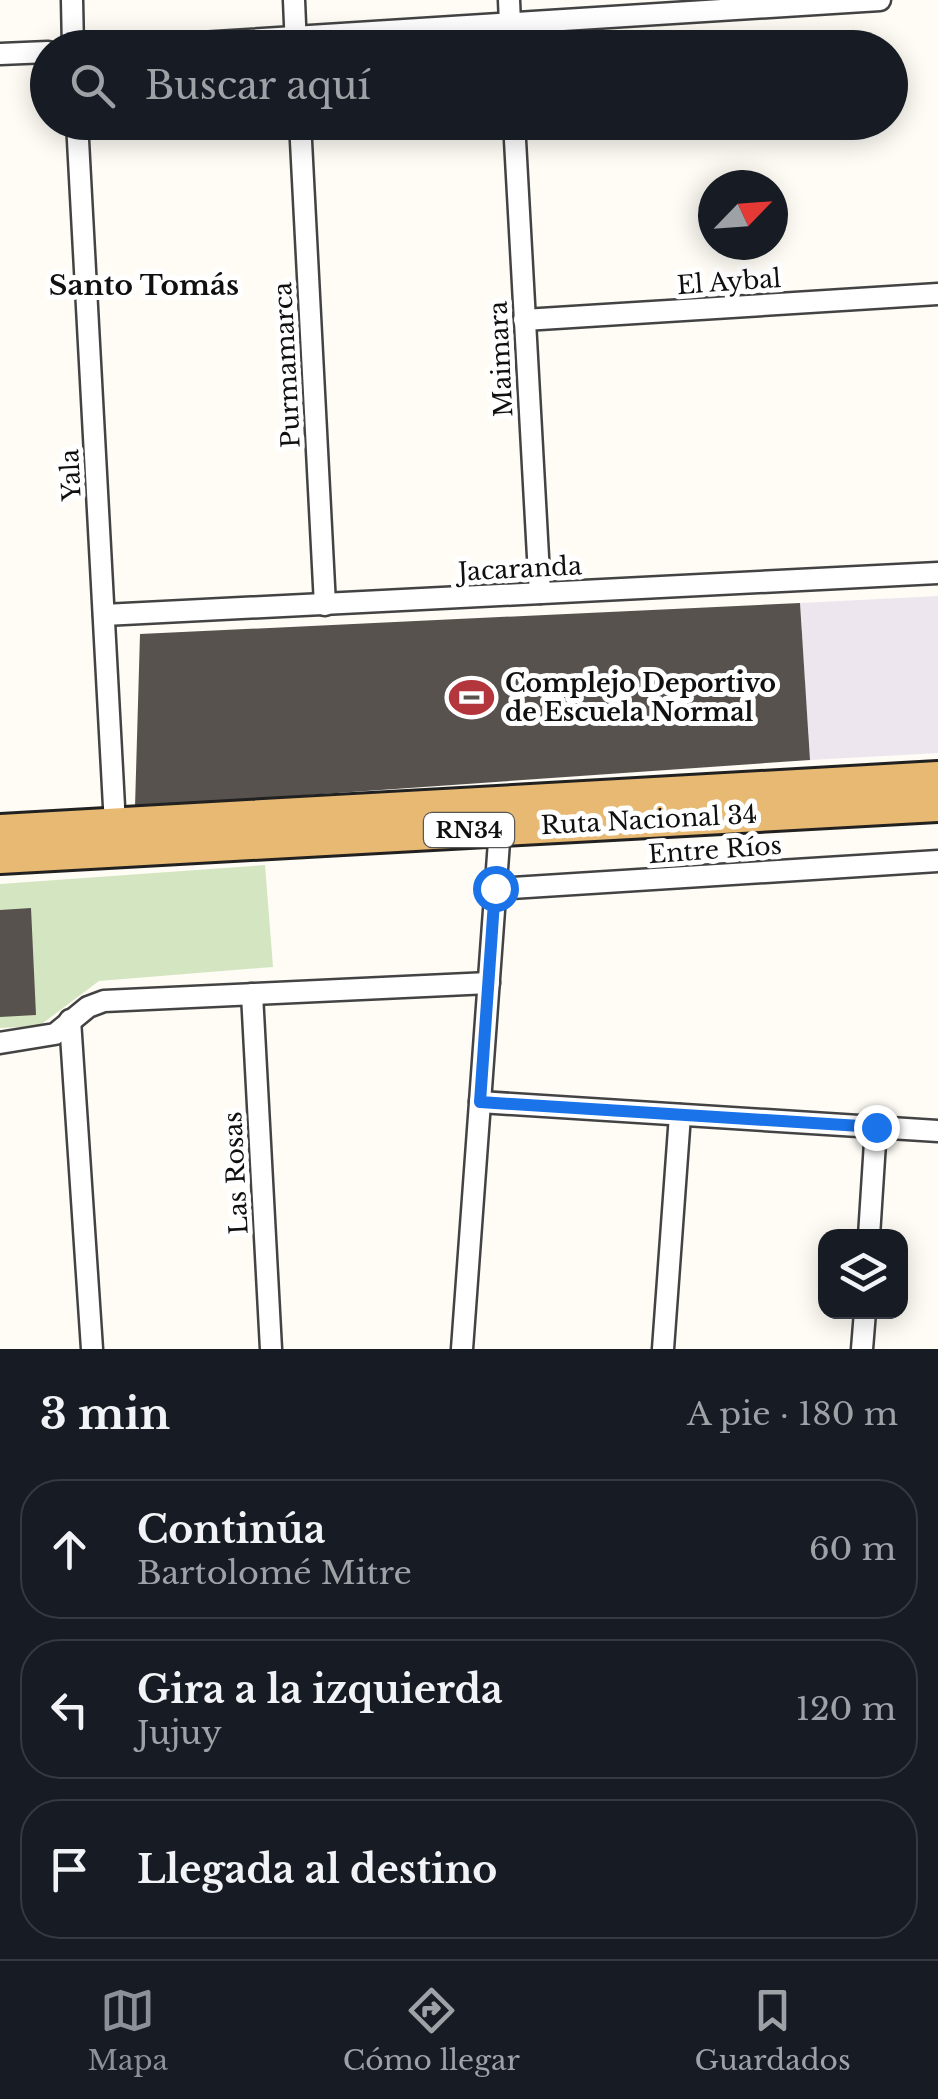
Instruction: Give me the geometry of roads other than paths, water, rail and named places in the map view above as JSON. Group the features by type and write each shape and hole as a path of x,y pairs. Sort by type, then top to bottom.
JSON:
{"highway":[{"name":"Ruta Nacional 34","path":"0,831 938,778"},
{"name":"Ruta Nacional 34","path":"0,858 938,805"}],"street":[{"path":"72,0 73,30"},
{"path":"294,0 295,30"},
{"path":"508,0 510,30"},
{"path":"580,30 880,0"},
{"path":"0,54 30,53"},
{"name":"Yala","path":"78,140 115,825"},
{"name":"Purmamarca","path":"301,140 325,605"},
{"name":"Maimara","path":"515,140 540,594"},
{"name":"El Aybal","path":"524,320 938,294"},
{"name":"Jacaranda","path":"104,615 938,572"},
{"path":"462,1349 500,828"},
{"name":"Entre Ríos","path":"495,888 938,861"},
{"path":"0,1042 55,1034 70,1020 104,1001 489,983"},
{"name":"Las Rosas","path":"252,994 270,1349"},
{"path":"70,1020 92,1349"},
{"path":"480,1102 938,1131"},
{"path":"663,1349 680,1114"},
{"path":"869,1229 876,1127"},
{"path":"862,1349 864,1319"}],"place":[{"name":"Complejo Deportivo de Escuela Normal","path":"472,697"}],"district":[{"name":"Santo Tomás","path":"144,285"}]}
